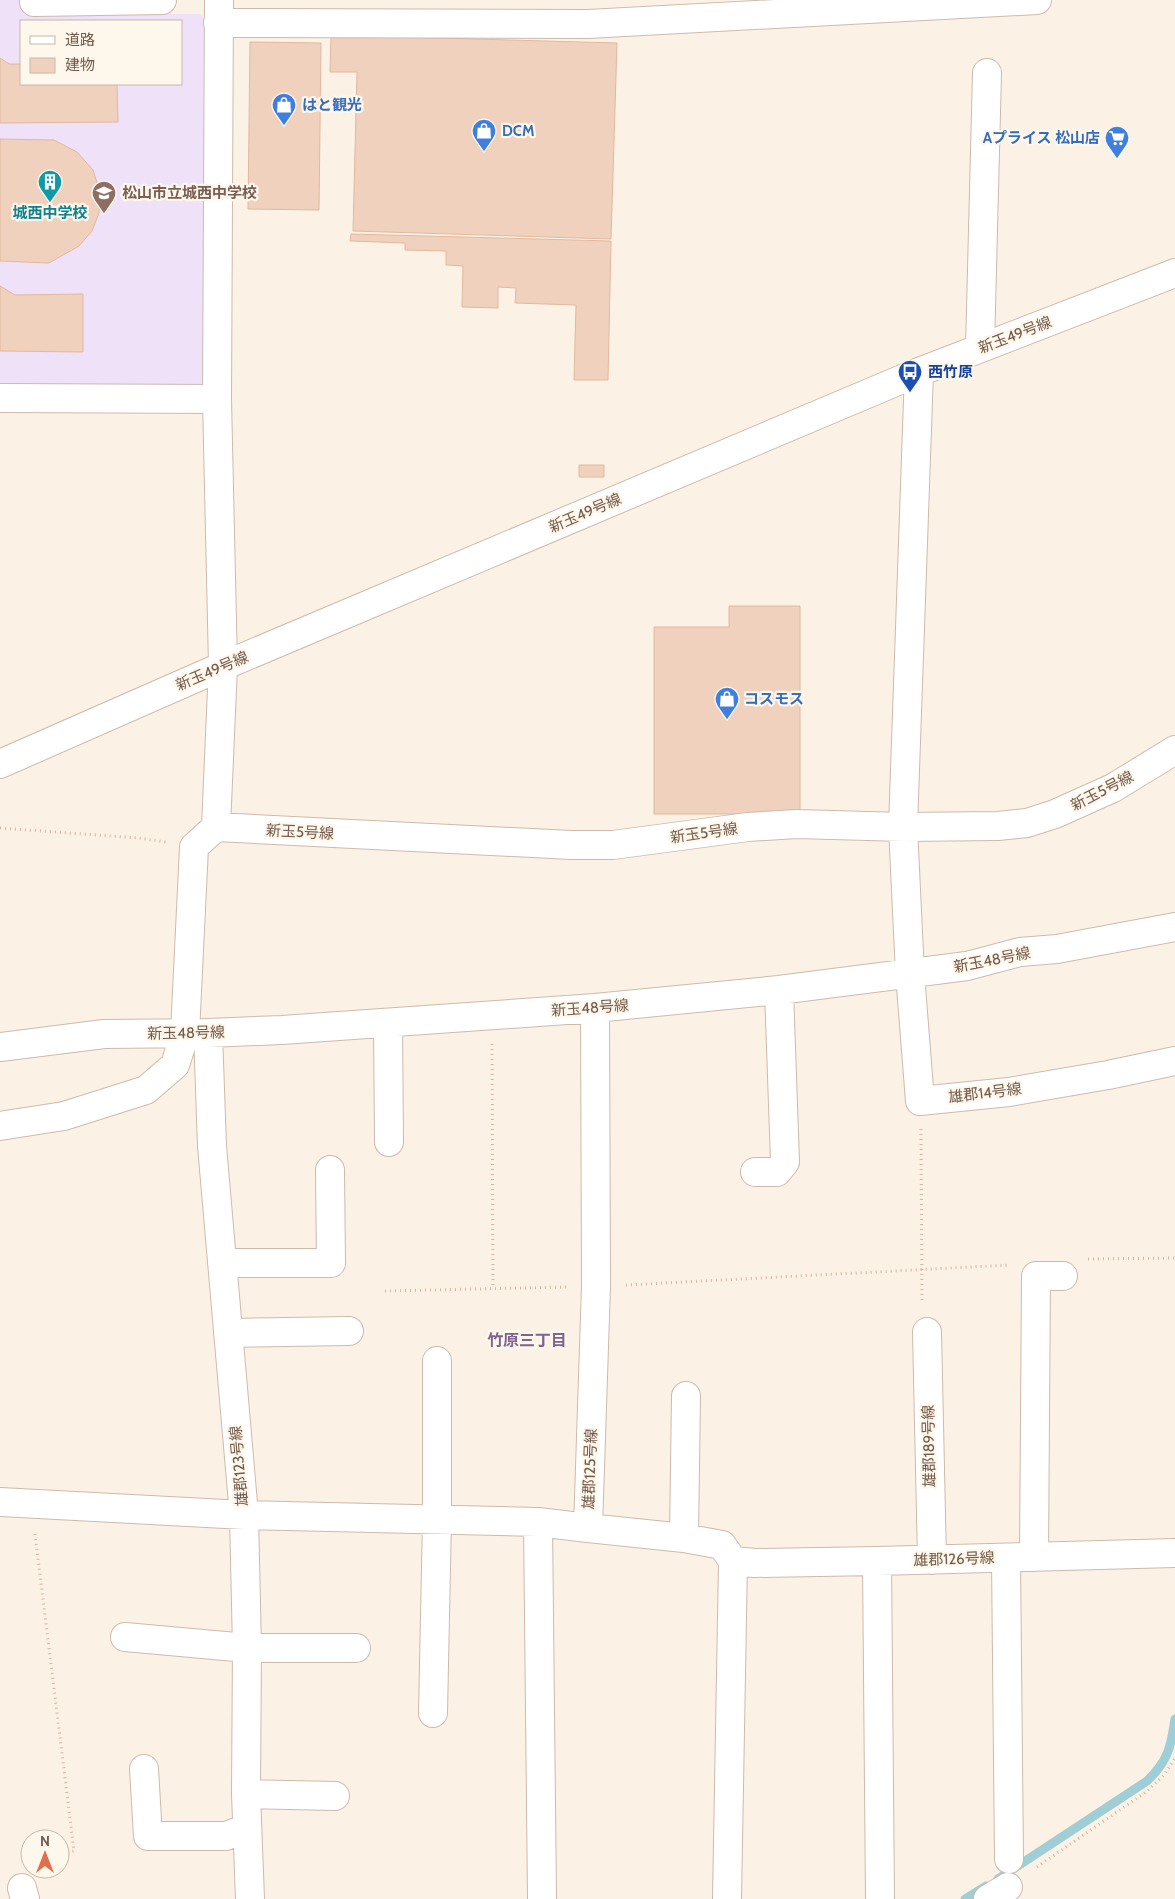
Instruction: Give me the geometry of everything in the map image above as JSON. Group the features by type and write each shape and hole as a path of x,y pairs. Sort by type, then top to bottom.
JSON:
{"street":[{"path":"34,2 162,0"},
{"path":"0,1126 64,1116 146,1090 175,1064 196,1033 194,847 216,828 223,666 217,399 219,12 588,24 751,7 1037,0"},
{"path":"980,348 987,73"},
{"name":"新玉49号線","path":"0,764 223,666 919,372 1175,273"},
{"path":"919,372 902,827 910,974 920,1101"},
{"path":"0,398 217,399"},
{"name":"新玉5号線","path":"216,828 571,845 613,845 748,827 797,824 902,827 998,826 1027,823 1055,814 1113,788 1175,750"},
{"name":"新玉48号線","path":"0,1047 104,1034 282,1030 595,1008 779,990 967,966 1020,952 1057,949 1175,928"},
{"path":"756,1172 777,1172 785,1162 779,990"},
{"name":"雄郡125号線","path":"595,1008 596,1286 588,1528 684,1538 722,1545 733,1561"},
{"path":"388,1022 389,1142"},
{"name":"雄郡123号線","path":"196,1033 212,1146 244,1515 246,1794 250,1899"},
{"name":"雄郡14号線","path":"920,1101 1009,1092 1175,1061"},
{"path":"222,1263 331,1263 330,1170"},
{"path":"1034,1557 1036,1276 1063,1276"},
{"path":"228,1333 349,1331"},
{"name":"雄郡189号線","path":"927,1332 932,1560"},
{"path":"433,1713 437,1519 437,1361"},
{"path":"684,1538 686,1396"},
{"path":"0,1502 244,1515 538,1522 588,1528"},
{"path":"538,1522 542,1899"},
{"name":"雄郡126号線","path":"733,1561 756,1563 1175,1554"},
{"path":"1006,1558 1009,1859"},
{"path":"727,1899 733,1561"},
{"path":"877,1561 880,1899"},
{"path":"125,1637 246,1648 356,1648"},
{"path":"144,1769 148,1836 226,1836 247,1828"},
{"path":"246,1794 335,1796"}],"path":[{"path":"0,828 138,838 194,847"},
{"path":"491,1015 493,1289"},
{"path":"920,1101 922,1318 927,1332"},
{"path":"1087,1259 1175,1258"},
{"path":"385,1291 596,1286 1009,1265"},
{"path":"31,1503 74,1851 70,1852"},
{"path":"1001,1895 1146,1792 1164,1775 1175,1758"}],"shaded area":[{"name":"松山市立城西中学校","path":"0,0 26,0 23,14 200,14 211,28 208,375 192,393 0,390"}],"building":[{"name":"DCM","path":"331,35 617,43 611,239 353,231 357,72 330,72"},
{"name":"はと観光","path":"250,42 321,43 319,210 248,209"},
{"path":"0,58 9,64 20,64 20,85 117,85 118,122 0,123"},
{"name":"城西中学校","path":"0,139 54,140 77,152 93,170 100,192 99,213 92,231 79,246 49,263 0,261"},
{"path":"351,234 611,241 608,380 574,380 576,305 515,303 516,288 498,287 498,308 462,307 463,266 446,265 446,251 405,250 405,243 350,241"},
{"path":"0,286 15,295 83,294 83,352 0,351"},
{"path":"579,465 604,465 604,477 579,477"},
{"name":"コスモス","path":"729,606 800,606 800,814 654,814 654,627 729,627"}],"waterway":[{"path":"998,1879 1147,1781 1164,1760 1172,1738 1175,1719"},
{"path":"965,1899 986,1886"}],"place":[{"name":"はと観光","path":"284,126"},
{"name":"DCM","path":"484,152"},
{"name":"Aプライス 松山店","path":"1117,159"},
{"name":"城西中学校","path":"50,203"},
{"name":"松山市立城西中学校","path":"104,214"},
{"name":"西竹原","path":"910,393"},
{"name":"コスモス","path":"727,720"}],"district":[{"name":"竹原三丁目","path":"527,1340"}]}
